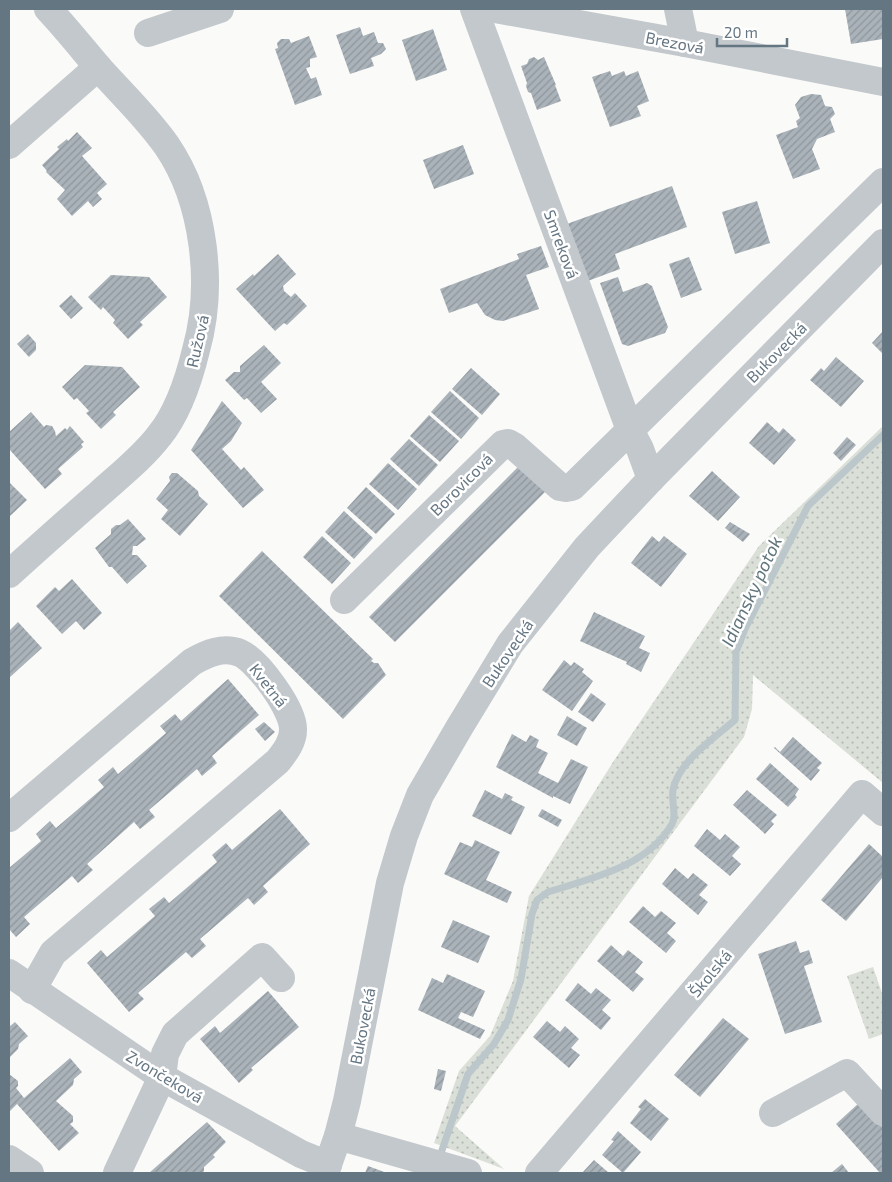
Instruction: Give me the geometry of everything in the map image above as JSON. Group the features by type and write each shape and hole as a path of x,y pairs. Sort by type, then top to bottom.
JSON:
{"street":[{"name":"Ružová","path":"9,574 139,459 160,435 172,416 192,367 200,335 205,302 206,272 202,244 188,189 178,164 152,126 48,9"},
{"path":"148,33 220,9"},
{"name":"Smreková","path":"474,9 630,430 640,449 651,479"},
{"name":"Brezová","path":"495,9 685,43 883,82"},
{"path":"678,9 685,43"},
{"path":"9,145 98,67"},
{"path":"630,430 883,182"},
{"name":"Bukovecká","path":"327,1169 338,1136 363,1024 390,884 404,836 420,795 459,728 510,644 587,547 651,479 883,243"},
{"name":"Borovicová","path":"344,600 503,444 508,443 516,446 555,483 560,487 566,488 577,483 630,430"},
{"name":"Kvetná","path":"9,818 192,662 207,653 224,650 240,653 250,660 271,684 291,714 294,730 289,747 278,760 53,953 32,990"},
{"name":"Školská","path":"539,1173 862,794 883,812"},
{"path":"118,1173 162,1077 165,1054 175,1034 262,956 281,978"},
{"name":"Zvončeková","path":"9,973 162,1077 327,1169"},
{"path":"773,1113 846,1073 883,1112"},
{"path":"338,1136 458,1172"},
{"path":"9,1159 30,1173"}],"shaded area":[{"path":"883,426 883,783 753,675 752,709 744,737 455,1126 504,1169 434,1143 459,1071 490,1036 513,981 529,896 613,762 759,546"},
{"path":"873,967 883,996 883,1034 869,1039 847,976"}],"building":[{"path":"845,9 883,9 883,39 851,44"},
{"path":"360,27 363,36 374,32 378,43 383,43 386,49 381,54 371,58 374,66 350,74 336,35"},
{"path":"433,29 447,70 416,81 402,40"},
{"path":"309,36 317,57 310,59 310,67 306,68 311,79 316,77 322,95 295,105 275,49 278,48 277,43 281,39 289,39 291,43"},
{"path":"534,57 538,60 544,57 561,101 537,110 531,93 528,92 521,66 527,64 529,59"},
{"path":"610,71 612,76 624,71 626,76 638,71 649,101 637,106 641,116 610,127 592,77"},
{"path":"811,94 821,95 825,106 832,107 835,114 830,119 835,132 817,139 812,149 820,169 793,179 776,135 798,127 796,121 800,118 795,105 801,97"},
{"path":"77,132 92,148 82,156 107,184 97,193 102,199 93,207 88,201 72,216 57,199 65,190 46,172 42,165 59,149 57,147 67,139 68,141"},
{"path":"463,145 474,174 434,189 423,160"},
{"path":"672,186 687,227 615,254 620,269 585,282 564,225"},
{"path":"757,201 770,243 735,254 722,212"},
{"path":"541,246 549,267 526,275 539,309 503,321 495,320 485,315 477,303 449,313 440,289 519,259 517,254"},
{"path":"278,254 296,274 283,286 284,291 291,297 295,293 307,306 287,325 284,323 275,331 236,289 253,274 254,276"},
{"path":"689,257 702,290 681,298 669,264"},
{"path":"111,275 149,277 167,297 140,322 143,325 128,339 113,323 115,320 103,307 101,310 88,297"},
{"path":"618,277 623,292 647,283 652,286 668,327 665,333 628,346 622,344 600,283"},
{"path":"71,295 83,308 71,319 59,306"},
{"path":"883,331 883,354 872,343"},
{"path":"28,334 36,343 36,350 29,357 17,344"},
{"path":"264,345 281,363 261,382 277,399 261,413 247,398 244,400 225,380 234,372 240,372 240,366"},
{"path":"836,357 864,381 841,407 810,380 821,368 824,371"},
{"path":"85,365 122,367 140,387 113,412 116,415 101,429 86,413 89,411 77,398 74,400 62,387"},
{"path":"471,368 500,394 482,415 452,389"},
{"path":"450,391 479,418 461,439 431,412"},
{"path":"222,401 242,423 231,441 222,449 241,470 244,467 264,490 243,508 191,450"},
{"path":"31,412 44,427 46,425 52,426 56,436 65,428 67,430 70,426 84,442 81,444 83,447 58,469 62,474 45,489 9,449 9,432"},
{"path":"429,415 459,441 440,462 410,436"},
{"path":"767,422 779,433 783,428 796,440 774,465 749,443"},
{"path":"847,437 856,445 841,461 833,453"},
{"path":"409,439 438,465 419,486 390,459"},
{"path":"388,463 417,489 398,510 369,484"},
{"path":"522,463 548,489 395,642 369,617"},
{"path":"712,471 740,497 718,521 689,496"},
{"path":"172,473 177,473 198,491 199,496 208,504 180,536 161,519 168,510 156,499 170,481 169,477"},
{"path":"9,482 27,500 9,517"},
{"path":"366,487 395,514 376,534 347,508"},
{"path":"344,511 373,538 354,559 325,532"},
{"path":"128,519 146,539 137,546 133,546 132,555 137,555 147,566 127,584 112,567 109,567 95,548 111,534 111,529"},
{"path":"730,522 750,534 743,542 725,528"},
{"path":"322,536 351,563 332,584 303,557"},
{"path":"652,536 659,542 664,536 687,554 661,587 631,563"},
{"path":"262,551 373,659 371,661 378,663 386,675 343,719 219,596"},
{"path":"72,579 102,613 84,630 76,621 62,634 36,606 55,587 59,591"},
{"path":"594,612 645,636 639,648 650,653 641,672 626,664 627,662 580,641"},
{"path":"18,622 42,648 9,678 9,631"},
{"path":"564,660 571,666 574,662 584,669 582,672 593,681 572,711 542,690"},
{"path":"228,679 259,715 212,756 217,763 202,776 197,769 149,810 155,817 140,829 134,822 87,864 93,870 78,883 72,876 24,917 30,924 16,937 9,929 9,868 41,841 36,834 50,821 56,828 104,787 98,780 113,767 118,774 166,733 160,726 175,714 181,721"},
{"path":"591,693 606,704 593,722 578,712"},
{"path":"567,716 587,728 577,746 557,735"},
{"path":"264,722 275,732 265,741 255,729"},
{"path":"512,734 526,742 530,735 539,740 536,747 548,753 538,773 558,783 571,759 588,767 570,804 553,796 553,798 496,767"},
{"path":"793,737 822,763 817,768 820,770 811,781 774,748 780,752"},
{"path":"770,763 799,789 795,795 797,797 788,807 756,779"},
{"path":"485,790 502,799 505,793 513,797 511,800 525,807 511,835 472,816"},
{"path":"747,790 777,815 771,821 774,824 765,834 733,805"},
{"path":"280,809 310,844 263,886 268,892 254,905 248,898 200,939 206,946 192,958 186,952 138,993 144,999 129,1012 87,963 101,950 107,957 155,916 149,909 164,897 169,903 217,862 212,855 226,843 232,850"},
{"path":"542,809 562,820 558,827 538,816"},
{"path":"707,829 720,840 725,834 740,847 732,856 741,864 730,876 694,846"},
{"path":"475,840 500,852 486,880 512,892 507,903 444,874 460,842 472,847"},
{"path":"869,844 883,857 883,877 846,921 821,900"},
{"path":"675,868 688,879 693,873 708,885 699,895 708,902 698,915 662,884"},
{"path":"643,906 655,917 661,911 676,923 667,933 676,941 666,953 629,922"},
{"path":"453,920 490,936 478,963 441,947"},
{"path":"796,941 800,953 809,950 813,963 804,966 822,1022 785,1034 758,954"},
{"path":"611,945 623,956 628,950 643,962 635,972 644,979 633,992 597,961"},
{"path":"447,974 485,991 473,1017 461,1012 458,1018 485,1030 480,1039 418,1010 432,978 443,983"},
{"path":"578,983 591,994 596,988 611,1000 602,1010 611,1018 601,1030 565,1000"},
{"path":"268,991 299,1027 251,1068 253,1070 239,1083 200,1039 215,1026 220,1033"},
{"path":"723,1018 749,1039 700,1097 674,1075"},
{"path":"547,1021 560,1032 565,1026 579,1039 571,1048 580,1055 569,1068 533,1037"},
{"path":"15,1022 28,1036 19,1044 18,1049 9,1058 9,1027"},
{"path":"70,1058 82,1072 74,1079 73,1085 56,1101 73,1116 73,1122 70,1124 79,1133 59,1151 17,1104 9,1112 9,1074 18,1081 16,1088 24,1098"},
{"path":"438,1069 446,1071 441,1091 434,1089"},
{"path":"645,1099 669,1119 651,1141 630,1123 641,1109 638,1107"},
{"path":"860,1102 883,1128 883,1173 880,1173 836,1124"},
{"path":"207,1122 226,1142 213,1155 215,1157 204,1167 202,1173 149,1173"},
{"path":"618,1131 641,1152 623,1173 602,1155 614,1141 611,1140"},
{"path":"594,1160 609,1173 582,1173"},
{"path":"842,1164 849,1173 831,1173"},
{"path":"368,1166 387,1173 365,1173"}],"waterway":[{"name":"Idiansky potok","path":"439,1159 468,1074 494,1044 508,1020 521,979 532,914 537,900 548,892 617,869 648,851 661,839 673,821 673,790 682,770 698,751 735,720 736,652 745,629 808,506 883,435"}]}
